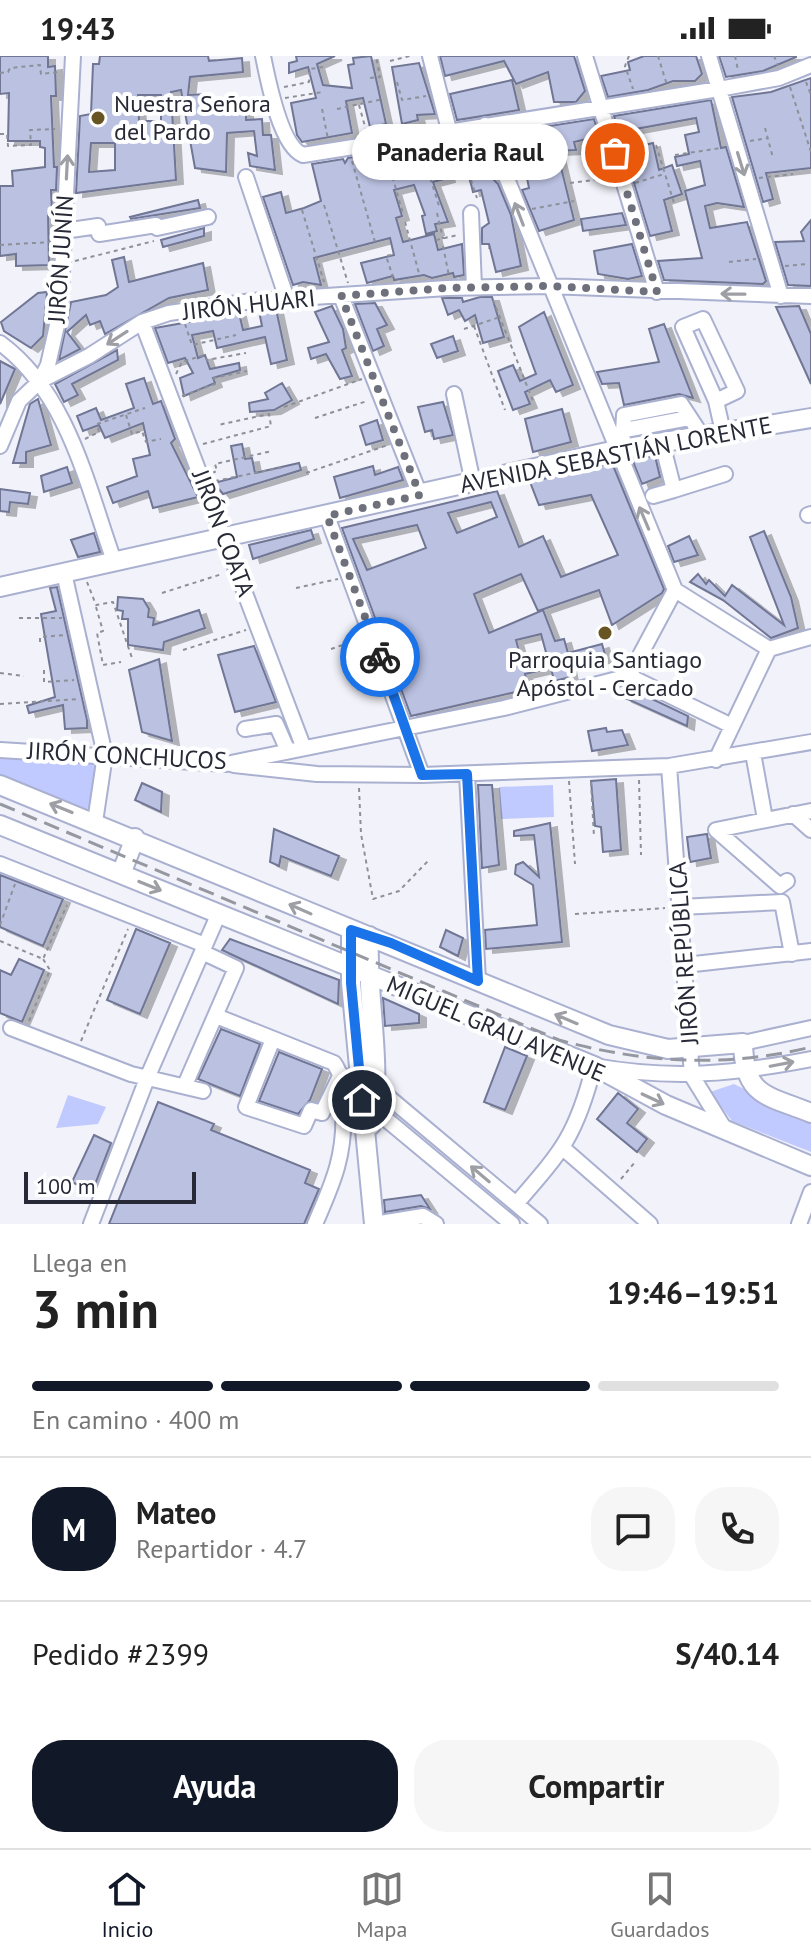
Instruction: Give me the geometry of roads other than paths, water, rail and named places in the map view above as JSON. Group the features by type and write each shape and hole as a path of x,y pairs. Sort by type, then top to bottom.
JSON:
{"main road":[{"name":"AVENIDA SEBASTIÁN LORENTE","path":"0,587 619,450 811,418"},
{"name":"MIGUEL GRAU AVENUE","path":"0,785 609,1035 640,1044 691,1050 743,1043"},
{"name":"MIGUEL GRAU AVENUE","path":"0,825 594,1066 638,1092 811,1166"},
{"path":"121,874 135,838"},
{"path":"351,930 360,970 375,1079 368,1105"},
{"path":"369,936 360,970 374,1224"},
{"path":"743,1043 744,1072 758,1091 811,1113"}],"street":[{"path":"263,56 292,149 304,155 742,85 806,67"},
{"path":"430,56 451,130"},
{"path":"585,56 657,292"},
{"path":"709,56 781,296"},
{"name":"JIRÓN JUNÍN","path":"0,446 5,417 40,381 55,345 73,64"},
{"path":"485,125 548,286 675,590 769,649 811,637"},
{"path":"246,177 287,299"},
{"path":"471,213 482,287"},
{"path":"64,236 98,226 99,234 156,225 157,228 208,217"},
{"name":"JIRÓN HUARI","path":"40,381 89,356 142,322 180,311 287,299 447,288 548,286 811,296"},
{"path":"340,296 420,495"},
{"path":"716,401 737,391 703,319 683,327 716,401 723,432"},
{"name":"JIRÓN COATA","path":"142,322 303,746"},
{"path":"0,343 40,381 59,413 114,561"},
{"path":"454,394 473,483"},
{"path":"619,450 625,430 689,418 702,436"},
{"path":"662,443 674,490"},
{"path":"653,496 725,474"},
{"path":"327,516 422,775"},
{"path":"73,571 75,618 105,755 95,822"},
{"path":"675,590 629,676 732,726"},
{"path":"716,760 769,649"},
{"name":"JIRÓN CONCHUCOS","path":"0,750 226,764 406,725 504,708 629,676"},
{"path":"245,729 276,724 287,749"},
{"path":"226,764 289,772 359,775 467,774 669,766 811,742"},
{"path":"753,753 765,819"},
{"name":"JIRÓN REPÚBLICA","path":"669,766 692,1076 726,1131"},
{"path":"467,774 478,981"},
{"path":"787,881 780,886 716,832 718,829 811,811"},
{"path":"793,814 811,830"},
{"path":"0,864 133,917 236,968 185,1085"},
{"path":"680,907 782,902 792,954"},
{"path":"91,1224 148,1076 219,913"},
{"path":"685,965 811,951"},
{"path":"216,1016 334,1063 341,1073 345,1139 337,1174 315,1224"},
{"path":"743,1043 811,1028"},
{"path":"17,1031 131,1074 203,1091"},
{"path":"273,1039 246,1107 304,1126 311,1110 322,1113 341,1073"},
{"path":"516,1204 564,1149 581,1115 594,1066 642,1074 692,1076 744,1072 811,1059"},
{"path":"375,1079 386,1095 540,1224"},
{"path":"368,1105 512,1224"},
{"path":"564,1149 650,1224"},
{"path":"799,1224 811,1192"},
{"path":"374,1224 425,1216 436,1224"}],"railway":[{"path":"0,804 559,1040 622,1054 685,1060 748,1058 811,1047"}],"place":[{"name":"Nuestra Señora del Pardo","path":"98,118"},
{"name":"Panaderia Raul","path":"615,153"},
{"name":"Parroquia Santiago Apóstol - Cercado","path":"605,633"}]}
